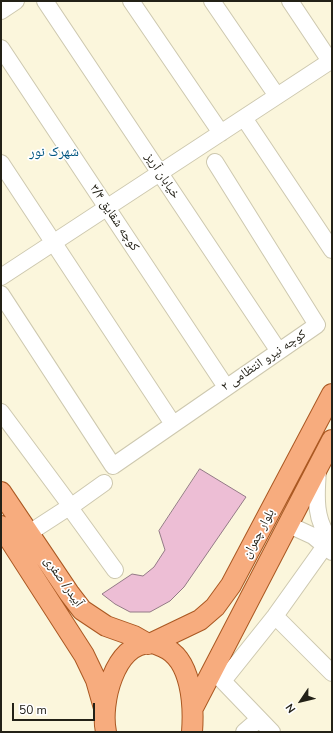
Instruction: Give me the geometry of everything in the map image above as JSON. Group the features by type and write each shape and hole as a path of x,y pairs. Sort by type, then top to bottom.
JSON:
{"main road":[{"name":"بلوار چمران","path":"105,711 105,703 112,679 122,659 136,648 200,620 212,610 231,585 332,394"},
{"name":"بلوار چمران","path":"194,706 236,622 332,440"},
{"name":"آبیدر/ صفری","path":"1,492 82,610 106,626 167,649 180,662 189,682 194,706"},
{"name":"آبیدر/ صفری","path":"2,531 84,654 96,680 105,711"},
{"path":"212,610 211,620 218,628 228,629 236,622"},
{"path":"192,732 194,706"},
{"path":"105,711 106,732"}],"street":[{"path":"1,11 16,1"},
{"name":"خیابان آریز","path":"45,1 278,350"},
{"path":"131,1 221,133"},
{"path":"212,1 277,96"},
{"path":"1,277 331,61 290,1"},
{"name":"کوچه شقایق ۳/۴","path":"1,48 226,387"},
{"path":"244,118 332,250"},
{"name":"کوچه نیرو انتظامی ۲","path":"1,294 113,466 278,350 317,325 215,162"},
{"path":"1,163 173,424"},
{"path":"1,412 115,570"},
{"path":"318,466 315,500 330,545"},
{"path":"29,533 104,483"},
{"path":"287,524 330,545"},
{"path":"272,732 221,680 275,616 330,545"},
{"path":"275,616 332,674"},
{"path":"244,732 259,719"}],"building":[{"path":"200,469 246,497 184,587 170,601 150,612 130,612 115,604 102,594 132,574 143,576 154,567 165,550 159,531"}],"district":[{"name":"شهرک نور","path":"54,153"}]}
